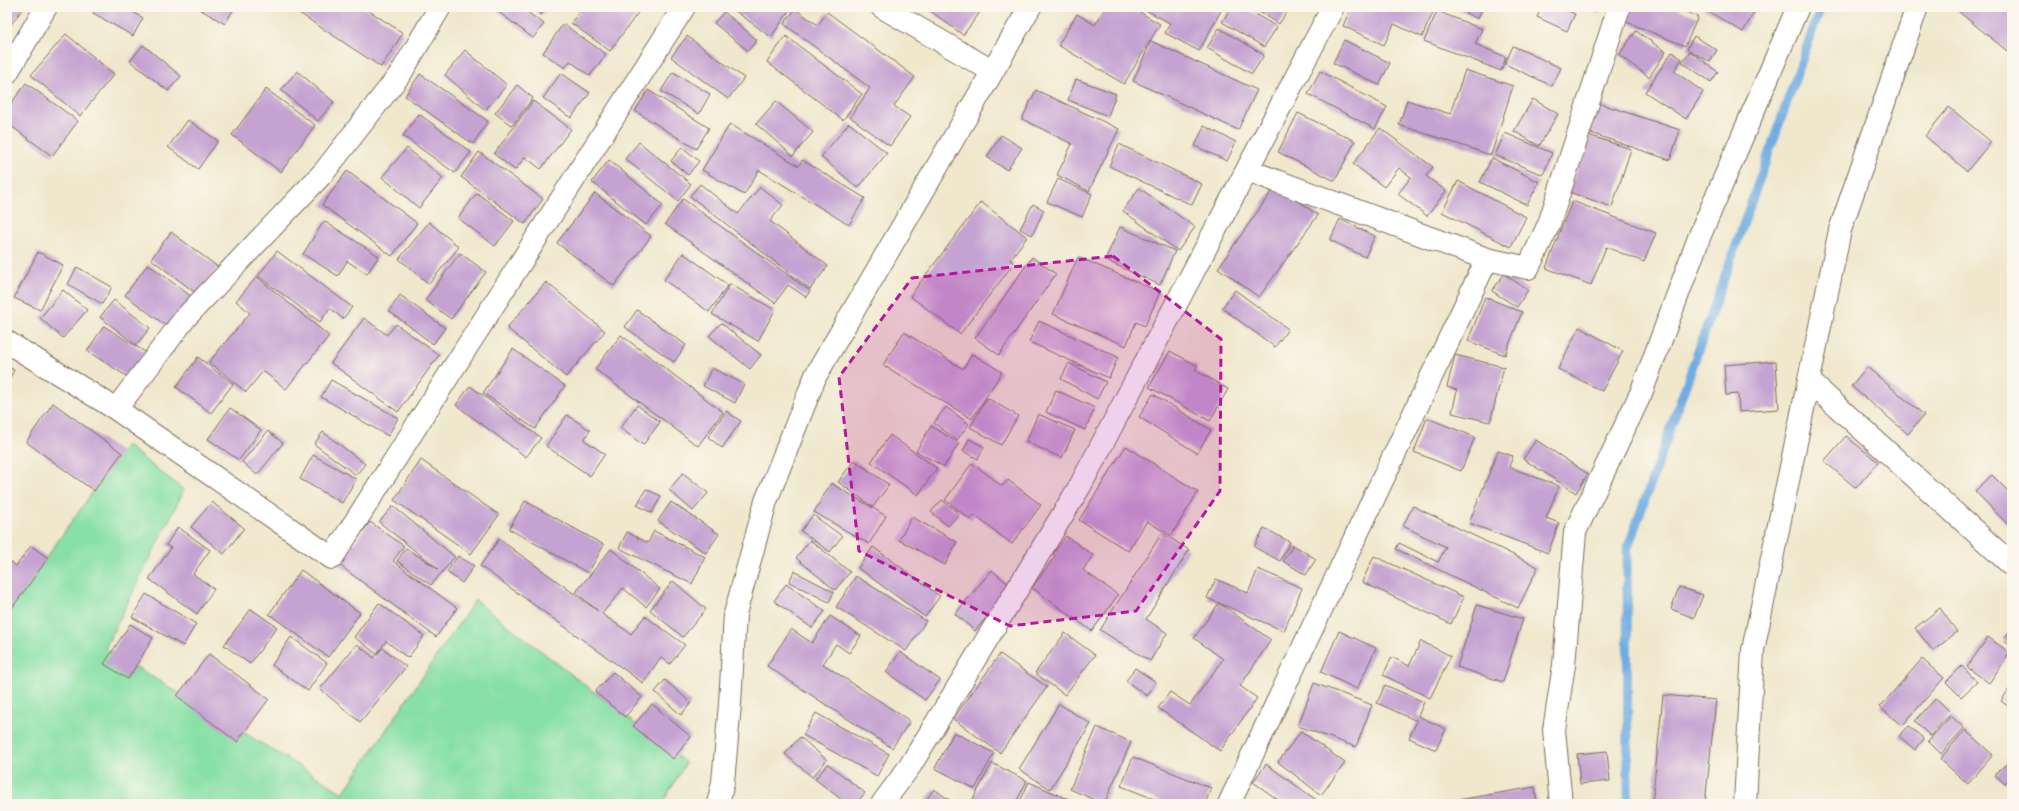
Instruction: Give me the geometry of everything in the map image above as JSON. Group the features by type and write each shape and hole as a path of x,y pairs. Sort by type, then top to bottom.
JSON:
{"street":[{"path":"7,73 46,7"},
{"path":"116,409 186,317 324,172 401,73 440,7"},
{"path":"7,342 116,409 332,558 684,7"},
{"path":"882,7 992,71"},
{"path":"718,804 723,782 730,704 734,614 766,501 816,375 1030,7"},
{"path":"882,804 910,766 1080,486 1248,170 1332,7"},
{"path":"1248,170 1487,259 1528,268 1549,224 1619,7"},
{"path":"1561,804 1554,730 1564,665 1575,532 1641,393 1700,236 1798,7"},
{"path":"1745,804 1753,650 1840,230 1917,7"},
{"path":"1229,804 1487,259"},
{"path":"1809,381 2012,565"}],"highlighted area":[{"path":"1113,256 1221,339 1220,491 1136,611 1010,626 859,551 839,377 912,278"}],"green space":[{"path":"126,445 184,490 105,648 343,793 475,600 686,763 662,804 7,804 7,600 14,603"}],"building":[{"path":"7,7 24,7 9,27 7,26"},
{"path":"96,7 124,7 143,18 133,36 93,13"},
{"path":"133,7 144,7 142,12"},
{"path":"196,7 235,7 225,24"},
{"path":"290,7 363,7 403,33 381,67"},
{"path":"492,7 520,7 544,24 533,38"},
{"path":"531,7 548,7 541,15"},
{"path":"582,7 642,7 610,51 571,23"},
{"path":"736,7 792,7 771,37 734,10"},
{"path":"925,7 984,7 963,35"},
{"path":"1106,7 1131,7 1160,24 1124,84 1058,45 1077,14 1095,25"},
{"path":"1140,7 1218,7 1222,9 1199,51 1165,33 1170,23"},
{"path":"1231,7 1243,7 1277,27 1264,47 1222,22"},
{"path":"1252,7 1290,7 1279,24"},
{"path":"1351,7 1426,7 1434,10 1422,37 1394,24 1384,45 1343,26"},
{"path":"1454,7 1483,7 1478,19"},
{"path":"1542,7 1560,7 1575,14 1567,31 1537,17"},
{"path":"1582,7 1598,7 1595,13"},
{"path":"1628,7 1674,7 1698,17 1685,46 1622,20"},
{"path":"1701,7 1757,7 1743,32"},
{"path":"1953,7 2012,7 2012,55"},
{"path":"795,9 818,25 827,12 915,77 894,106 910,117 890,146 850,117 870,88 784,24"},
{"path":"1437,11 1482,29 1475,44 1506,57 1501,71 1424,41"},
{"path":"724,12 757,40 748,51 714,23"},
{"path":"563,24 606,54 590,76 570,61 565,68 543,53"},
{"path":"1219,28 1264,55 1252,74 1207,48"},
{"path":"1636,31 1666,52 1649,77 1619,55"},
{"path":"66,34 114,74 80,116 31,75"},
{"path":"687,36 744,78 728,99 671,57"},
{"path":"786,36 862,94 843,120 767,62"},
{"path":"1694,36 1717,50 1710,62 1687,49"},
{"path":"1344,40 1390,63 1379,85 1333,63"},
{"path":"1151,41 1257,90 1238,130 1133,81"},
{"path":"143,45 181,76 168,91 130,61"},
{"path":"1513,46 1561,68 1552,86 1505,64"},
{"path":"465,50 507,85 485,110 445,75"},
{"path":"1690,51 1718,72 1711,82 1682,62"},
{"path":"1672,52 1682,59 1674,71 1703,92 1686,119 1645,92"},
{"path":"1465,70 1513,86 1491,155 1399,125 1407,100 1450,114"},
{"path":"297,71 334,102 318,121 281,90"},
{"path":"1320,71 1387,107 1375,129 1308,94"},
{"path":"673,72 710,94 699,114 661,91"},
{"path":"561,73 590,93 571,118 543,98"},
{"path":"420,74 488,121 473,144 405,96"},
{"path":"1076,79 1116,94 1108,116 1068,100"},
{"path":"26,83 78,121 52,156 7,123 7,109"},
{"path":"517,85 533,98 512,126 495,113"},
{"path":"266,89 315,125 281,172 232,135"},
{"path":"648,90 709,128 696,149 635,111"},
{"path":"1036,90 1119,129 1089,191 1057,175 1072,144 1022,119"},
{"path":"1533,99 1558,114 1539,146 1514,131"},
{"path":"533,101 571,129 541,169 525,157 515,170 494,154"},
{"path":"776,101 813,132 793,156 756,124"},
{"path":"1592,101 1680,130 1670,160 1582,130"},
{"path":"1949,107 1991,142 1967,171 1925,136"},
{"path":"1298,113 1355,141 1335,181 1278,152"},
{"path":"419,114 471,152 455,173 403,136"},
{"path":"188,120 218,141 198,169 168,147"},
{"path":"849,123 887,153 858,188 821,157"},
{"path":"730,124 799,166 802,160 865,198 849,225 759,170 744,195 702,170"},
{"path":"1204,126 1236,142 1227,161 1195,146"},
{"path":"1380,128 1433,167 1426,176 1446,191 1427,216 1398,194 1411,177 1399,168 1384,187 1353,164"},
{"path":"1505,133 1552,153 1543,175 1495,155"},
{"path":"1001,135 1022,148 1007,170 987,157"},
{"path":"1588,135 1631,149 1612,207 1569,192"},
{"path":"639,142 691,184 678,201 625,159"},
{"path":"1119,144 1202,184 1192,205 1109,166"},
{"path":"682,147 699,161 688,175 671,161"},
{"path":"407,148 443,178 419,208 382,177"},
{"path":"479,152 543,199 525,224 461,177"},
{"path":"1492,158 1539,182 1527,205 1480,182"},
{"path":"609,160 663,205 646,225 592,182"},
{"path":"347,171 417,223 392,256 322,205"},
{"path":"1058,179 1092,194 1082,217 1047,202"},
{"path":"1458,181 1526,217 1511,247 1442,212"},
{"path":"700,184 738,214 760,187 783,205 770,221 828,266 810,289 690,196"},
{"path":"1276,185 1318,215 1259,297 1218,268"},
{"path":"1139,188 1195,227 1178,251 1123,211"},
{"path":"477,193 514,221 495,246 458,218"},
{"path":"595,193 651,236 614,286 557,243"},
{"path":"683,199 810,291 806,297 788,285 775,303 665,224"},
{"path":"1572,201 1656,233 1644,262 1606,247 1591,285 1546,268"},
{"path":"981,202 1027,237 1010,260 1014,263 960,334 910,296"},
{"path":"1033,204 1044,210 1032,235 1020,229"},
{"path":"1340,219 1375,236 1365,257 1330,240"},
{"path":"324,221 379,256 367,274 347,261 338,276 303,254"},
{"path":"429,222 459,247 429,284 399,259"},
{"path":"1120,227 1175,251 1160,285 1105,260"},
{"path":"171,232 218,267 197,294 151,259"},
{"path":"277,251 352,307 343,319 330,308 320,322 258,276"},
{"path":"38,252 63,265 40,310 14,298"},
{"path":"460,253 486,272 451,319 425,300"},
{"path":"683,253 728,285 709,312 664,280"},
{"path":"1032,257 1056,274 999,355 975,338"},
{"path":"1078,257 1160,292 1145,326 1136,322 1126,346 1053,314"},
{"path":"148,264 192,297 169,328 125,295"},
{"path":"77,267 112,287 102,304 68,284"},
{"path":"1504,274 1528,290 1517,307 1492,291"},
{"path":"257,277 329,336 286,389 263,371 246,392 209,362 250,313 236,301"},
{"path":"546,282 605,331 566,377 507,328"},
{"path":"730,284 775,310 758,341 712,314"},
{"path":"63,290 87,310 63,338 40,318"},
{"path":"1235,290 1288,329 1275,347 1222,308"},
{"path":"400,295 445,328 433,344 389,311"},
{"path":"1485,297 1522,312 1505,355 1468,341"},
{"path":"114,300 150,328 136,345 100,317"},
{"path":"637,310 686,345 674,362 625,327"},
{"path":"364,318 387,335 396,324 439,355 398,412 331,363"},
{"path":"1039,321 1118,357 1109,378 1029,342"},
{"path":"721,323 761,355 750,369 709,336"},
{"path":"104,326 145,352 128,377 87,351"},
{"path":"1579,327 1623,351 1602,391 1558,369"},
{"path":"904,332 963,369 972,354 1002,372 972,419 883,365"},
{"path":"621,335 723,412 698,446 595,369"},
{"path":"513,349 565,386 535,429 483,393"},
{"path":"1170,351 1198,366 1195,370 1228,389 1210,421 1149,387"},
{"path":"1455,355 1504,367 1490,422 1452,413 1457,390 1447,387"},
{"path":"198,357 233,384 211,413 176,387"},
{"path":"1776,361 1779,409 1739,412 1738,394 1726,395 1724,365"},
{"path":"1069,363 1106,382 1097,399 1061,379"},
{"path":"7,366 14,370 7,384"},
{"path":"1867,367 1924,415 1908,434 1851,386"},
{"path":"712,368 744,384 735,403 703,386"},
{"path":"331,380 398,418 388,436 321,397"},
{"path":"470,386 541,438 526,457 456,405"},
{"path":"1056,390 1095,408 1085,430 1046,412"},
{"path":"1153,394 1211,430 1197,453 1139,417"},
{"path":"987,398 1018,416 1001,445 970,427"},
{"path":"53,403 122,453 94,491 26,442"},
{"path":"637,405 660,422 643,445 620,428"},
{"path":"946,407 969,424 957,440 934,423"},
{"path":"230,408 261,430 239,460 208,439"},
{"path":"726,411 741,421 722,448 708,437"},
{"path":"1038,414 1075,430 1062,458 1026,442"},
{"path":"567,415 590,430 584,440 605,454 590,476 546,446"},
{"path":"1427,418 1475,437 1461,471 1414,452"},
{"path":"931,426 959,443 944,467 916,451"},
{"path":"268,431 283,443 257,475 242,462"},
{"path":"323,432 365,464 356,475 314,444"},
{"path":"890,435 937,468 918,495 871,462"},
{"path":"1846,436 1878,462 1856,488 1824,461"},
{"path":"969,439 984,447 978,459 963,451"},
{"path":"1536,440 1588,474 1576,493 1523,459"},
{"path":"1126,446 1198,492 1171,536 1147,521 1128,551 1079,520"},
{"path":"1498,451 1513,456 1509,467 1559,486 1546,518 1559,523 1548,553 1469,523"},
{"path":"313,455 356,479 342,503 300,479"},
{"path":"421,460 499,515 471,554 394,500"},
{"path":"854,460 889,485 873,507 838,482"},
{"path":"972,463 1002,486 1008,480 1041,505 1012,544 974,515 971,520 945,500"},
{"path":"683,473 708,493 693,511 669,490"},
{"path":"1992,475 2007,490 2012,486 2012,529 1975,491"},
{"path":"831,483 886,516 869,544 814,512"},
{"path":"646,489 661,496 652,513 637,505"},
{"path":"942,500 959,514 948,526 931,512"},
{"path":"525,501 604,545 588,573 509,529"},
{"path":"212,502 244,528 224,554 191,527"},
{"path":"671,502 719,534 706,553 658,521"},
{"path":"393,506 455,557 431,585 397,561 406,548 438,569 379,522"},
{"path":"1413,506 1538,567 1518,608 1396,549 1399,543 1438,562 1446,547 1403,526"},
{"path":"813,515 842,536 830,552 801,531"},
{"path":"912,517 957,542 945,565 899,540"},
{"path":"370,522 404,546 393,561 457,608 436,637 338,564"},
{"path":"178,527 210,550 193,574 214,589 197,614 149,579 171,548 166,545"},
{"path":"1264,528 1290,542 1280,561 1254,547"},
{"path":"654,531 705,557 692,584 619,548 627,532 648,543"},
{"path":"1162,533 1189,550 1146,619 1167,633 1150,661 1100,630"},
{"path":"1066,536 1093,555 1083,570 1118,595 1092,631 1032,588 1055,556 1053,554"},
{"path":"499,539 598,611 576,592 611,549 660,589 646,607 623,588 602,614 631,634 645,616 685,645 670,664 661,657 643,683 480,566"},
{"path":"810,540 850,572 835,590 796,558"},
{"path":"1293,545 1316,559 1306,575 1283,561"},
{"path":"31,546 48,558 7,615 7,559 16,566"},
{"path":"873,547 940,596 925,617 858,568"},
{"path":"458,556 474,566 462,583 447,572"},
{"path":"1374,556 1464,597 1451,624 1362,582"},
{"path":"1258,569 1302,588 1284,631 1207,598 1216,579 1248,593"},
{"path":"301,570 360,613 328,657 269,614"},
{"path":"992,570 1012,587 975,631 955,614"},
{"path":"794,571 834,592 829,602 789,582"},
{"path":"856,576 926,621 906,651 836,607"},
{"path":"673,581 706,609 683,637 650,610"},
{"path":"786,584 825,611 812,628 774,601"},
{"path":"1679,587 1703,595 1694,618 1671,609"},
{"path":"146,594 196,624 183,646 132,617"},
{"path":"379,603 424,636 408,658 386,641 377,654 354,637"},
{"path":"1219,603 1271,640 1240,686 1257,698 1220,751 1158,708 1170,692 1190,705 1223,659 1194,638"},
{"path":"1477,605 1523,619 1503,682 1457,667"},
{"path":"1940,608 1957,632 1933,651 1915,628"},
{"path":"251,609 277,627 250,664 224,645"},
{"path":"830,616 861,636 849,653 836,644 823,664 910,721 892,748 767,666 791,629 812,643"},
{"path":"130,624 153,638 128,679 104,664"},
{"path":"2012,629 2012,647 2004,639"},
{"path":"1339,631 1376,648 1357,689 1321,672"},
{"path":"1065,633 1095,655 1065,695 1035,673"},
{"path":"291,637 327,663 308,691 272,665"},
{"path":"1988,637 2010,653 1989,683 1967,667"},
{"path":"1421,641 1451,656 1430,698 1383,675 1392,657 1409,666"},
{"path":"357,644 374,658 383,648 406,667 360,722 320,689"},
{"path":"900,652 940,680 925,700 886,672"},
{"path":"209,654 269,699 237,742 177,696"},
{"path":"1000,654 1047,687 1000,753 953,719"},
{"path":"1922,659 1944,678 1902,726 1880,707"},
{"path":"1962,666 1977,682 1961,697 1946,682"},
{"path":"1135,668 1156,682 1147,696 1126,681"},
{"path":"613,672 642,697 625,717 595,692"},
{"path":"665,680 691,703 681,715 655,692"},
{"path":"1314,683 1372,705 1356,747 1298,726"},
{"path":"1385,685 1424,702 1418,716 1446,729 1436,750 1409,738 1417,721 1377,703"},
{"path":"2012,685 2012,709 2001,701"},
{"path":"1663,695 1716,700 1705,804 1652,804"},
{"path":"1936,698 1951,713 1930,736 1915,721"},
{"path":"652,704 691,737 673,759 633,726"},
{"path":"1059,704 1091,724 1050,789 1019,769"},
{"path":"816,713 889,754 877,776 803,735"},
{"path":"1951,716 1964,728 1941,754 1928,741"},
{"path":"1909,726 1924,739 1915,750 1899,736"},
{"path":"1097,727 1131,742 1104,804 1070,789"},
{"path":"1965,730 1993,755 1968,784 1940,759"},
{"path":"1301,731 1345,763 1321,795 1278,762"},
{"path":"954,732 994,753 975,789 935,768"},
{"path":"800,737 827,760 812,777 785,754"},
{"path":"1607,751 1610,781 1580,784 1577,754"},
{"path":"1133,757 1211,788 1205,804 1167,804 1121,786"},
{"path":"2012,758 2012,777 2005,784 1995,775"},
{"path":"992,763 1027,781 1015,804 979,804 972,801"},
{"path":"828,764 865,793 856,804 847,804 815,779"},
{"path":"1266,764 1322,804 1284,804 1253,782"},
{"path":"1029,782 1079,804 1019,804"},
{"path":"1535,787 1537,804 1459,804 1458,800"},
{"path":"934,789 955,804 923,804"},
{"path":"2012,795 2012,804 2002,804"},
{"path":"1330,801 1339,804 1329,804"}],"waterway":[{"path":"1628,804 1627,550 1821,7"}]}
